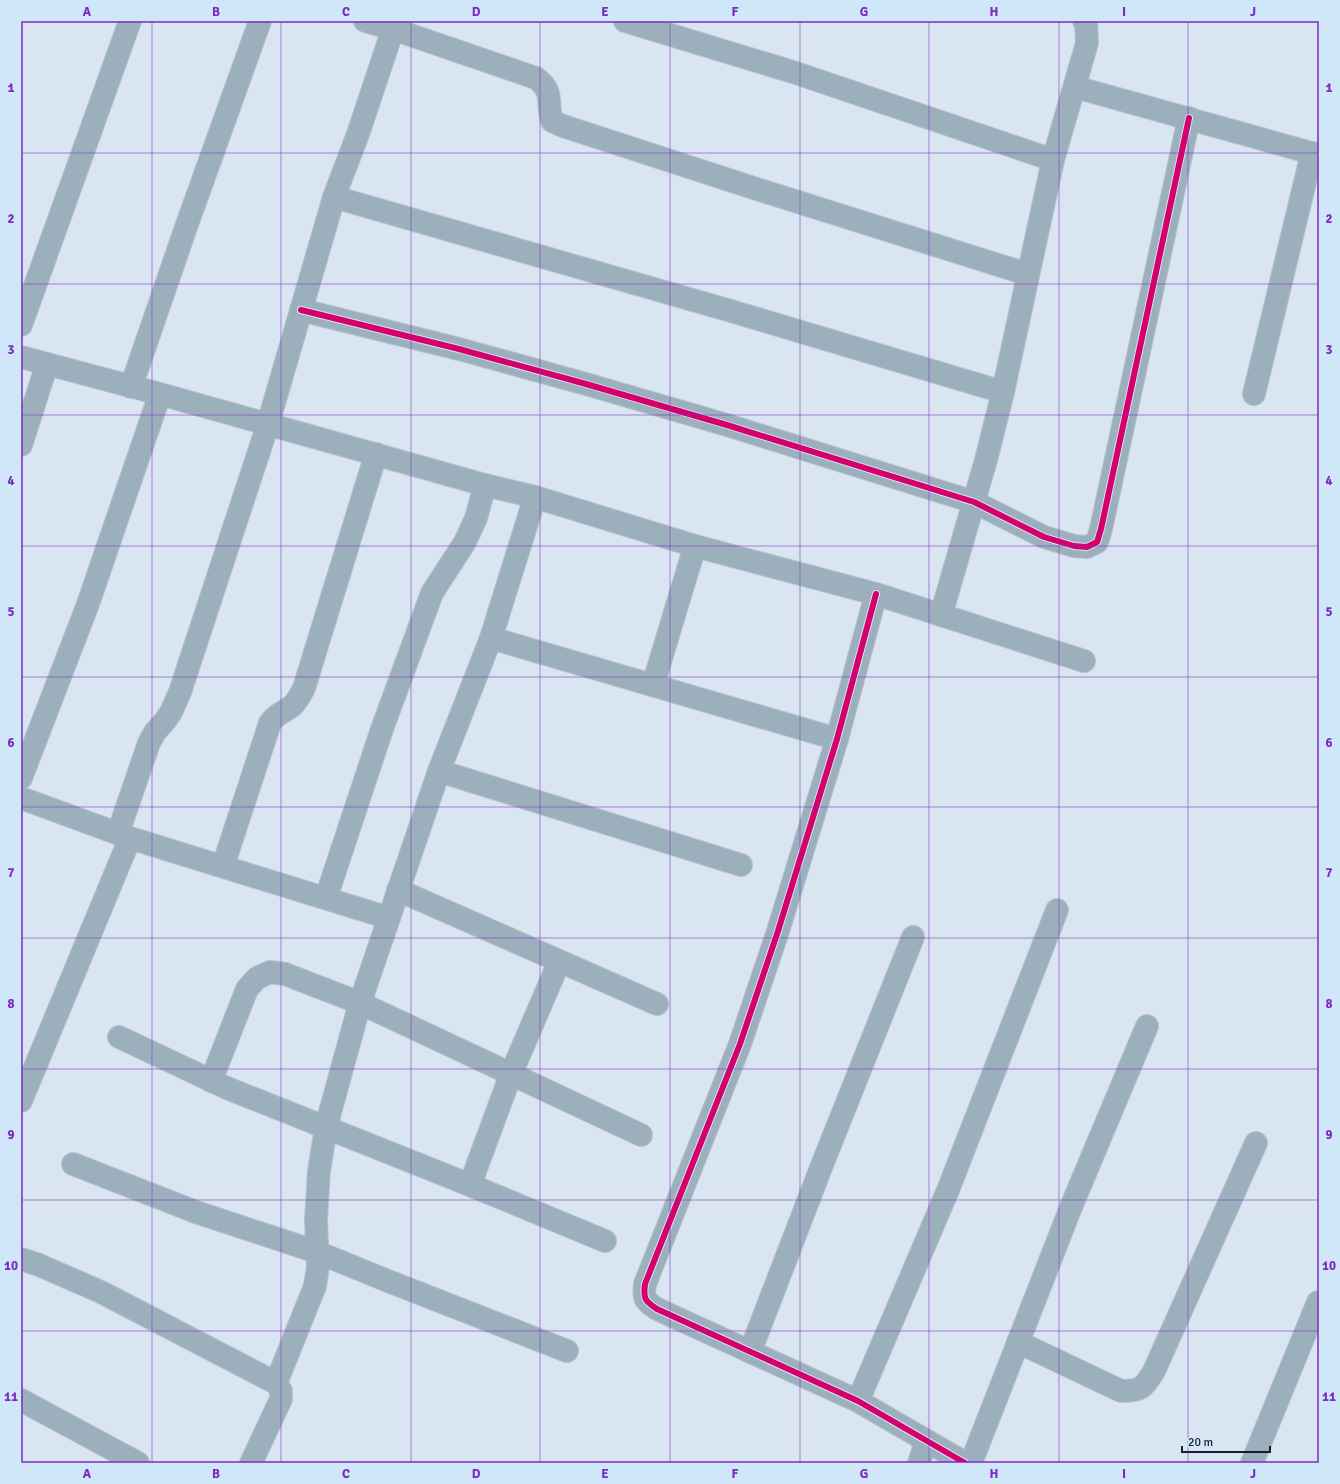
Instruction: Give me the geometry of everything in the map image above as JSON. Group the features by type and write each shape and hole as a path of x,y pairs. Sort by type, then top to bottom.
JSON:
{"street":[{"path":"21,325 130,21"},
{"path":"131,387 185,230 260,21"},
{"path":"364,21 393,29 536,78 545,85 549,98 549,112 552,121 563,126 1027,274"},
{"path":"625,21 793,72 1053,160"},
{"path":"941,615 986,460 1003,392 1027,274 1053,160 1087,43 1086,23 1084,21"},
{"path":"21,1101 124,836 149,743 155,732 171,712 180,692 268,424 334,197 358,134 393,29"},
{"path":"1075,87 1316,154 1254,394"},
{"path":"301,310 460,349 727,425 974,502 1044,537 1074,546 1087,547 1097,542 1101,529 1189,118"},
{"path":"334,197 739,313 1003,392"},
{"path":"21,357 160,394 486,485 535,497 695,546 876,594 1084,661"},
{"path":"21,445 47,364"},
{"path":"21,778 88,604 160,394"},
{"path":"223,866 270,723 274,716 292,706 304,688 376,454"},
{"path":"326,898 382,729 432,593 465,542 476,518 486,485"},
{"path":"276,1383 315,1286 318,1267 316,1220 319,1171 326,1127 360,1003 439,771 491,638 535,497"},
{"path":"653,685 695,546"},
{"path":"876,594 837,739 778,931 740,1044 644,1284 643,1295 647,1302 657,1309 858,1401 965,1463"},
{"path":"491,638 837,739"},
{"path":"439,771 741,865"},
{"path":"23,804 389,918"},
{"path":"398,890 657,1004"},
{"path":"858,1401 948,1190 1057,910"},
{"path":"750,1352 822,1165 913,937"},
{"path":"470,1185 511,1074 559,962"},
{"path":"211,1081 247,989 257,978 270,972 285,974 360,1003 641,1135"},
{"path":"971,1463 1071,1207 1147,1026"},
{"path":"119,1037 211,1081 272,1107 326,1127 605,1241"},
{"path":"1018,1342 1121,1391 1134,1391 1146,1385 1154,1371 1256,1143"},
{"path":"73,1164 196,1212 317,1252 567,1351"},
{"path":"21,1259 39,1265 101,1292 276,1383 282,1391 281,1399 251,1463"},
{"path":"1252,1463 1318,1302"},
{"path":"21,1400 138,1463"},
{"path":"919,1463 926,1441"}],"cycle path":[{"path":"301,310 459,349 727,425 974,502 1044,537 1074,546 1087,547 1097,542 1101,529 1189,118"},
{"path":"876,594 837,739 778,931 740,1044 645,1284 644,1293 647,1302 657,1309 858,1401 965,1463"}]}
